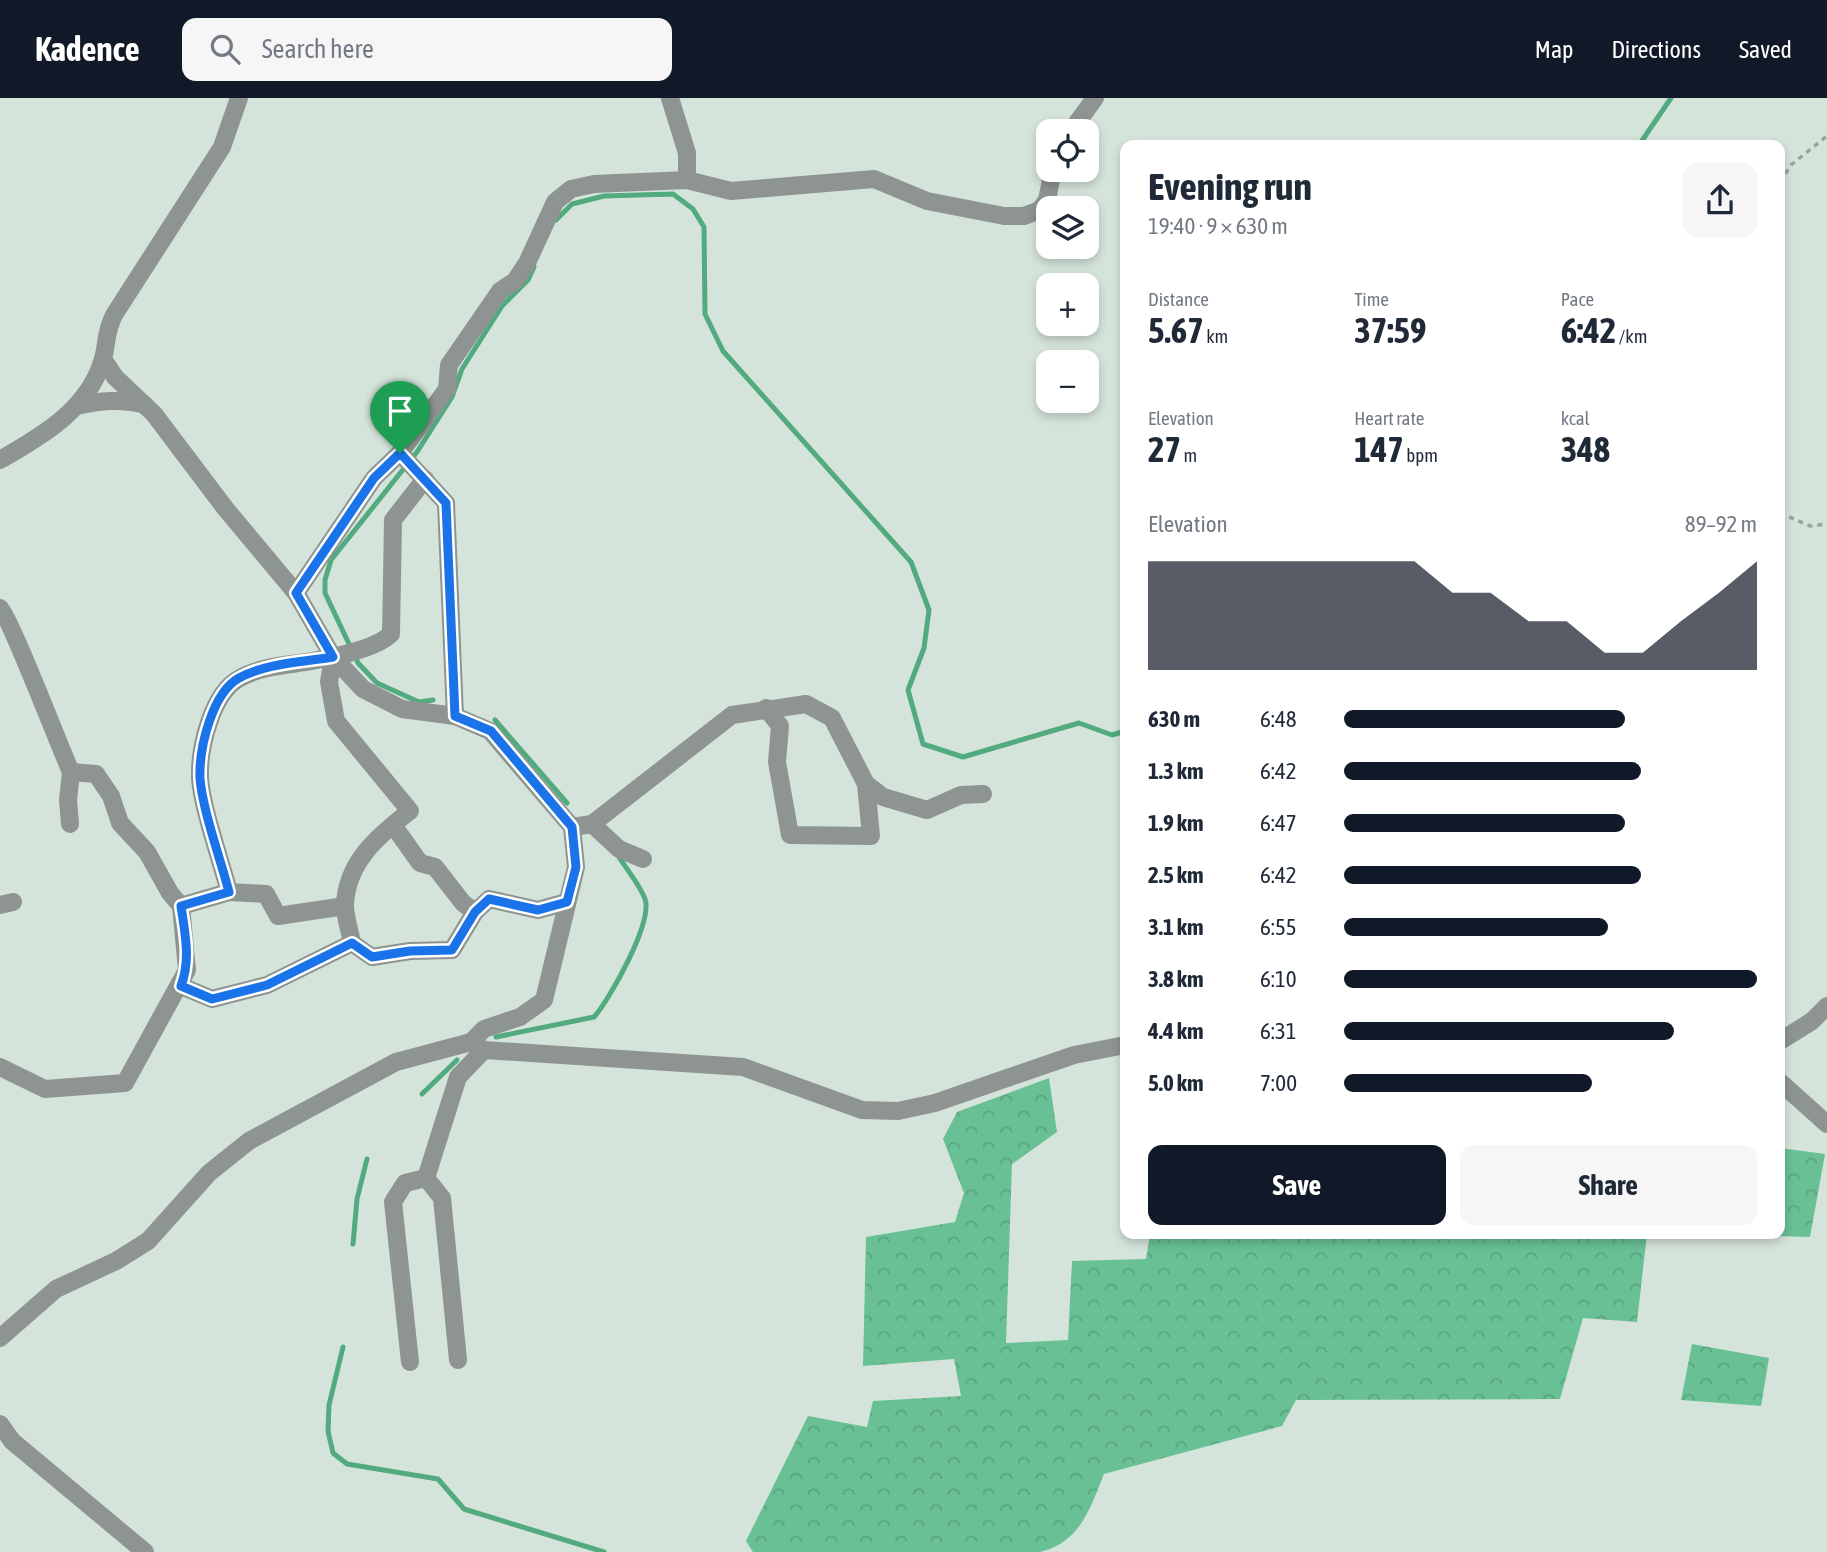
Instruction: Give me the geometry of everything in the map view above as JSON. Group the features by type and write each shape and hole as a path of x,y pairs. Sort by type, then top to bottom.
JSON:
{"street":[{"path":"0,460 42,436 90,391 103,359 105,333 114,315 222,147 239,98"},
{"path":"670,98 687,153 687,180"},
{"path":"1080,119 1095,98"},
{"path":"229,892 200,778 207,728 220,694 239,678 264,669 381,644 391,634 393,520 411,464 447,389 449,365 500,291 515,281 527,263 555,201 571,189 594,184 687,180 731,191 874,179 928,201 1003,216 1024,216 1040,210 1047,200 1051,182"},
{"path":"103,359 115,377 146,405 225,508 345,653 363,689 402,709 455,716 491,731 572,827 576,867 544,1000 520,1017 484,1029 458,1077 426,1178"},
{"path":"76,406 98,401 130,400 146,405"},
{"path":"296,593 374,478 411,464"},
{"path":"411,464 446,503 455,716"},
{"path":"0,608 6,613 71,772 68,800 70,824"},
{"path":"345,653 329,682 336,721 411,811 372,841 351,877 345,906 352,943 372,957 410,951 452,950 475,912 489,899 538,910 567,902"},
{"path":"572,827 592,824 732,715 766,708 806,704 832,718 866,784 871,836 790,835 777,762 780,726 766,708"},
{"path":"0,1067 45,1089 125,1083 181,986 187,970 181,906 170,893 147,852 120,823 111,796 96,774 71,772"},
{"path":"866,784 883,797 927,810 961,795 983,794"},
{"path":"592,824 619,849 643,859"},
{"path":"393,825 420,863 435,867 463,903 475,912"},
{"path":"181,906 229,892 266,894 278,916 345,906"},
{"path":"181,986 212,999 267,985 352,943"},
{"path":"1785,1038 1812,1021 1827,1006"},
{"path":"0,1338 56,1289 116,1261 148,1241 209,1173 249,1141 396,1062 477,1046 743,1067 862,1110 898,1111 935,1102 1073,1055 1120,1046"},
{"path":"1785,1086 1827,1124"},
{"path":"426,1178 442,1198 458,1360"},
{"path":"410,1362 393,1202 405,1183 426,1178"},
{"path":"0,1424 12,1441 145,1552"}],"path":[{"path":"1785,174 1791,165 1827,136"},
{"path":"1785,515 1810,526 1827,524"}],"green space":[{"path":"1049,1078 1057,1132 1012,1164 1006,1343 1068,1340 1072,1261 1146,1259 1149,1239 1646,1239 1637,1322 1583,1318 1560,1399 1296,1400 1282,1426 1104,1474 1088,1511 1075,1532 1054,1547 1040,1552 753,1552 746,1541 808,1416 867,1427 873,1401 961,1396 954,1359 863,1366 866,1237 955,1222 964,1193 943,1139 957,1112"},
{"path":"1785,1149 1825,1154 1810,1237 1785,1236"},
{"path":"1692,1344 1769,1358 1761,1406 1681,1400"}],"waterway":[{"path":"1642,140 1671,98"},
{"path":"556,220 572,204 604,196 673,194 693,209 704,227 705,314 723,351 911,562 929,610 924,648 908,690 923,744 963,757 1079,723 1112,735 1120,733"},
{"path":"433,700 419,702 377,683 358,663 325,593 325,580 331,560 417,452 452,397 462,369 502,306 528,280 534,267"},
{"path":"495,720 567,803"},
{"path":"496,1037 594,1017 601,1008 637,942 646,910 643,894 619,857"},
{"path":"422,1094 457,1060"},
{"path":"353,1244 357,1199 367,1159"},
{"path":"343,1347 329,1405 328,1431 333,1453 347,1464 438,1479 464,1509 604,1552"}],"route":[{"path":"400,453 446,503 455,716 491,731 572,827 576,867 567,902 538,910 489,899 475,912 452,950 410,951 372,957 352,943 267,985 212,999 181,986 187,970 187,955 181,906 229,892 200,778 207,728 220,694 239,678 264,669 333,657 296,593 374,478 400,453"}]}
